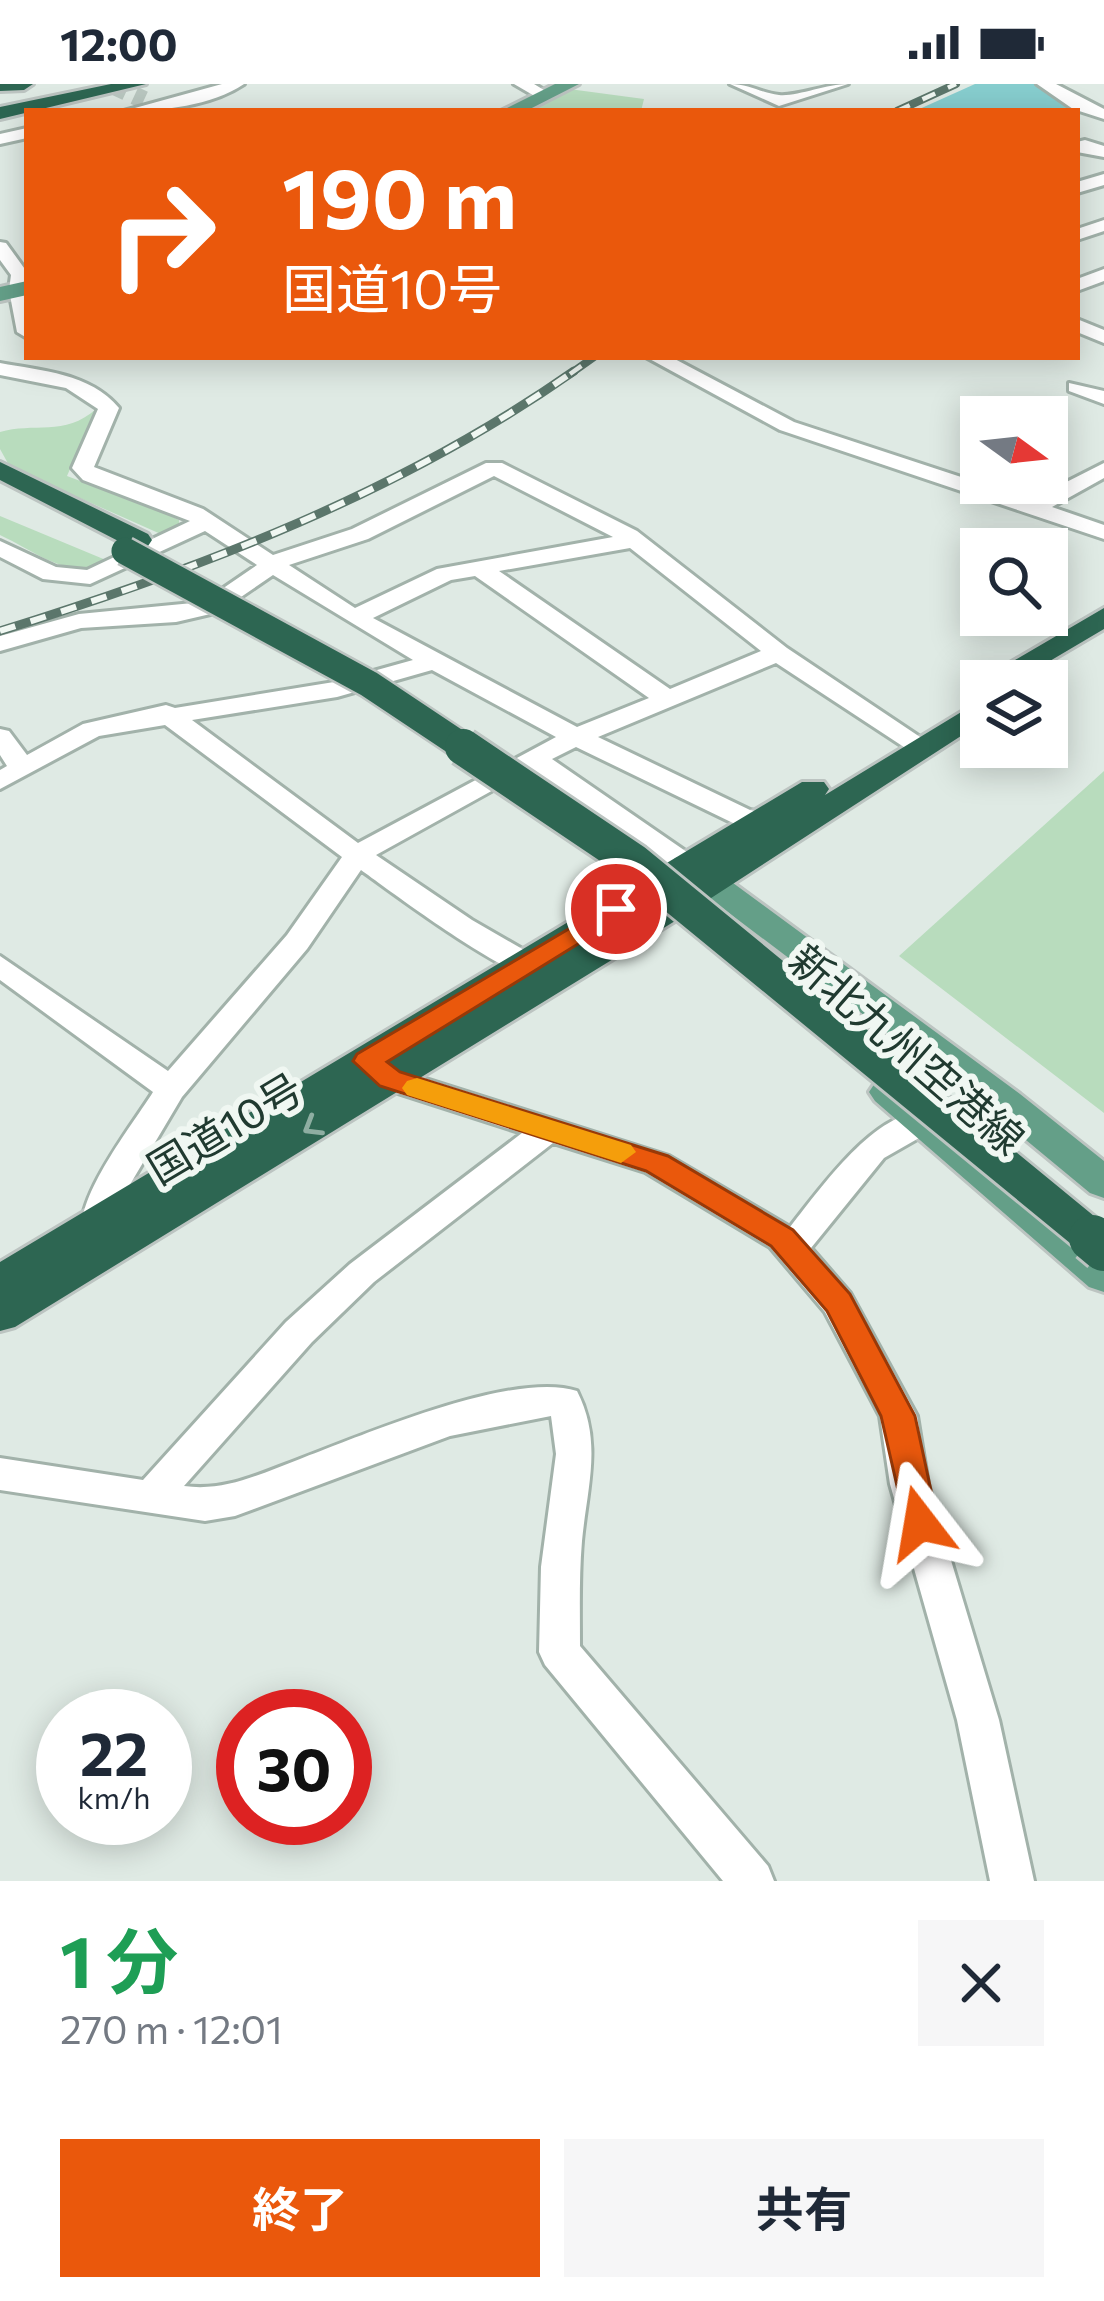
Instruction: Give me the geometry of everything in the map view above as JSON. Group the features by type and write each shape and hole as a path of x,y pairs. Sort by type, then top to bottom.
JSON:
{"highway":[{"path":"0,87 20,84"},
{"path":"0,104 95,84"},
{"path":"59,108 160,84"},
{"path":"97,108 145,103"},
{"path":"0,470 369,684 634,862 1104,1248"},
{"path":"0,495 131,546 390,676 649,848 1104,1219"},
{"path":"1030,660 1104,617"},
{"path":"1066,660 1104,638"},
{"name":"国道10号","path":"0,1315 97,1240 682,885 911,741 960,704"},
{"name":"国道10号","path":"682,885 760,820 960,719"},
{"name":"国道10号","path":"0,1282 97,1240"}],"main road":[{"path":"516,108 570,84"},
{"name":"新北九州空港線","path":"682,885 922,1122 1104,1276"},
{"name":"新北九州空港線","path":"682,885 1006,1103 1104,1183"}],"street":[{"path":"145,103 236,84"},
{"path":"522,84 544,94"},
{"path":"738,84 779,101 840,84"},
{"path":"1046,84 1075,108"},
{"path":"0,247 20,275 15,291 24,322"},
{"path":"0,357 24,336"},
{"path":"696,366 788,426 1104,532"},
{"path":"0,370 58,380 100,397 109,408 83,468 206,523 354,618 576,737 743,817 760,820"},
{"path":"1076,387 1104,398"},
{"path":"0,644 79,621 176,615 211,607 270,566 360,534 494,467 635,541 778,652 911,741"},
{"path":"1030,510 1104,469"},
{"path":"0,548 51,574 90,577 206,523"},
{"path":"354,618 445,574 635,541"},
{"path":"479,568 669,700"},
{"path":"97,1240 100,1207 171,1089 297,942 357,855 576,737 778,652"},
{"path":"0,737 10,773 92,728 337,688 435,661"},
{"path":"166,713 357,855 462,927 540,972"},
{"path":"534,759 682,885"},
{"path":"501,774 682,885"},
{"path":"0,966 171,1089"},
{"path":"378,1070 657,1164 782,1238 838,1303 898,1416 909,1484 978,1720 1012,1881"},
{"path":"791,1249 872,1150 922,1122"},
{"path":"150,1498 236,1400 346,1288 548,1130"},
{"path":"0,1474 206,1505 235,1500 491,1410 542,1398 564,1401 576,1429 577,1466 564,1532 559,1652 752,1881"}],"green space":[{"path":"569,89 644,99 642,108 529,108"},
{"path":"96,409 67,476 165,513 179,520 179,527 163,535 10,467 0,449 0,432 61,426"},
{"path":"0,516 113,563 81,568 54,562 0,535"},
{"path":"1104,771 1104,1113 899,956"}],"water":[{"path":"975,84 1034,84 1070,107 1069,108 922,108"}],"tunnel":[{"path":"110,84 144,100"}],"railway":[{"path":"904,108 956,84"},
{"path":"570,374 590,360"},
{"path":"0,631 150,581 298,523 439,454 574,371"}],"slow traffic":[{"path":"417,1088 621,1152"}],"route":[{"path":"616,909 367,1061 390,1079 657,1164 782,1238 838,1303 898,1416 920,1523"}]}
